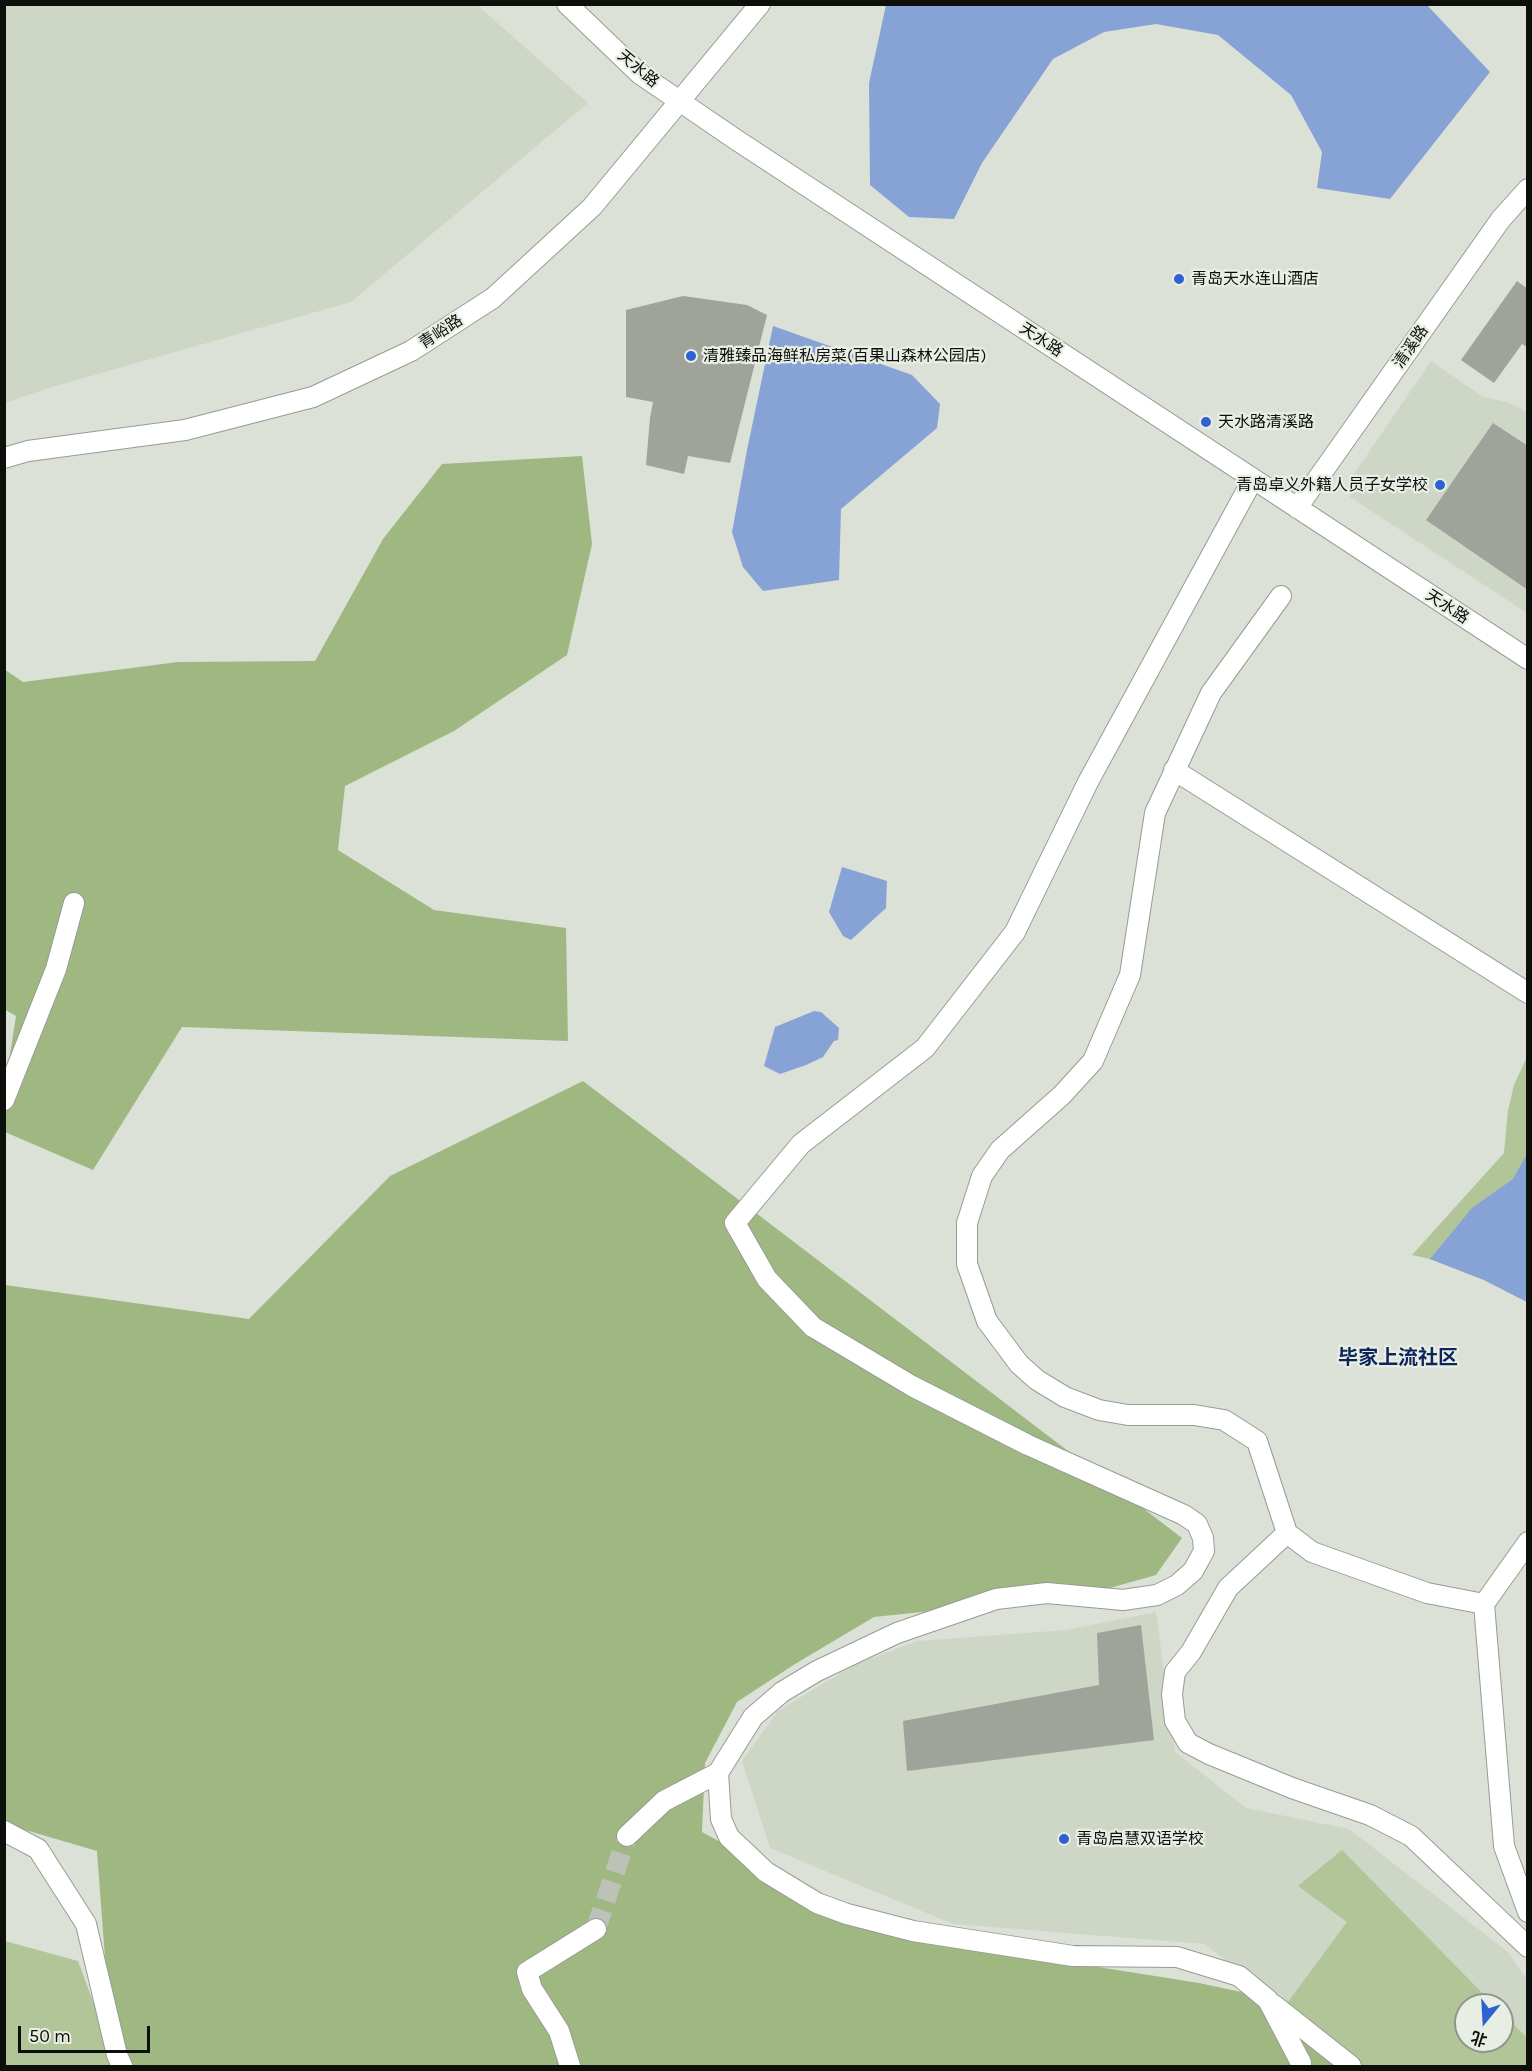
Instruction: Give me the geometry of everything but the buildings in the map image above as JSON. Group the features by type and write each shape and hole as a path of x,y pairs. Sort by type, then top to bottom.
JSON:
{"street":[{"name":"天水路","path":"567,4 640,74 679,101 1527,659"},
{"name":"青峪路","path":"4,458 28,451 185,430 314,397 411,351 493,298 592,207 760,4"},
{"name":"清溪路","path":"1298,508 1501,219 1527,189"},
{"path":"627,1836 664,1801 718,1773 753,1718 782,1692 817,1671 897,1632 996,1599 1047,1593 1123,1600 1157,1595 1177,1585 1193,1571 1204,1551 1203,1538 1197,1524 1184,1515 1028,1445 943,1402 813,1327 767,1279 735,1223 801,1144 925,1048 1015,932 1088,782 1253,479"},
{"path":"1281,596 1211,693 1155,813 1130,975 1093,1061 1062,1095 1000,1150 982,1176 967,1223 967,1264 987,1321 1018,1364 1037,1380 1065,1397 1100,1410 1128,1415 1194,1415 1224,1420 1257,1441 1287,1533 1312,1552 1426,1593 1484,1604"},
{"path":"1174,770 1527,993"},
{"path":"4,1100 56,969 74,903"},
{"path":"1287,1533 1228,1588 1191,1652 1175,1672 1172,1694 1175,1721 1188,1743 1209,1754 1292,1788 1370,1815 1411,1836 1527,1947"},
{"path":"1527,1542 1484,1604 1504,1846 1527,1912"},
{"path":"718,1773 721,1819 729,1837 766,1872 818,1903 847,1914 913,1931 1073,1956 1177,1957 1239,1976 1351,2067"},
{"path":"4,1831 38,1849 86,1924 117,2055 122,2067"},
{"path":"570,2067 559,2031 532,1989 526,1972 596,1929"},
{"path":"1268,2000 1301,2067"}],"shaded area":[{"path":"4,5 477,5 588,103 351,302 52,387 5,403"},
{"name":"青岛卓义外籍人员子女学校","path":"1431,361 1483,397 1507,402 1527,412 1527,613 1350,497 1354,474"},
{"name":"青岛启慧双语学校","path":"1156,1612 1175,1752 1246,1808 1349,1829 1508,1952 1527,1980 1527,2066 1357,2066 1205,1944 953,1924 770,1848 742,1761 778,1711 856,1664 918,1641 1066,1630"}],"green space":[{"path":"582,456 592,544 567,655 454,731 345,786 338,850 434,910 566,928 568,1041 182,1027 93,1170 5,1132 5,1087 16,1016 4,1009 4,669 23,682 178,662 315,661 383,539 442,464"},
{"path":"1527,1057 1527,1302 1484,1280 1430,1259 1412,1255 1504,1153 1508,1110 1514,1085"},
{"path":"583,1081 1182,1538 1156,1575 1085,1595 874,1617 795,1664 737,1702 705,1763 702,1832 890,1934 1199,1983 1288,2002 1339,2066 113,2066 97,1851 5,1824 5,1285 249,1319 390,1176"},
{"path":"1342,1850 1482,1993 1454,1993 1454,2053 1514,2053 1514,2024 1527,2038 1527,2066 1362,2066 1288,2002 1347,1922 1298,1886"},
{"path":"5,1941 78,1961 117,2066 5,2066"}],"water":[{"path":"886,5 1427,5 1490,72 1390,199 1317,188 1322,152 1291,95 1218,35 1156,24 1104,32 1053,59 982,163 954,219 909,217 870,185 869,83"},
{"path":"773,326 912,375 940,404 937,428 841,509 839,580 763,591 743,567 732,532"},
{"path":"842,867 887,881 886,908 851,940 843,936 829,912"},
{"path":"814,1011 821,1012 839,1028 838,1040 834,1041 823,1057 780,1074 764,1066 775,1027"},
{"path":"1527,1154 1528,1302 1484,1280 1430,1259 1472,1208 1513,1179"}],"tunnel":[{"path":"596,1929 627,1836"}],"place":[{"name":"青岛天水连山酒店","path":"1179,279"},
{"name":"清雅臻品海鲜私房菜(百果山森林公园店)","path":"691,356"},
{"name":"天水路清溪路","path":"1206,422"},
{"name":"青岛卓义外籍人员子女学校","path":"1440,485"},
{"name":"青岛启慧双语学校","path":"1064,1839"}],"district":[{"name":"毕家上流社区","path":"1398,1358"}]}
